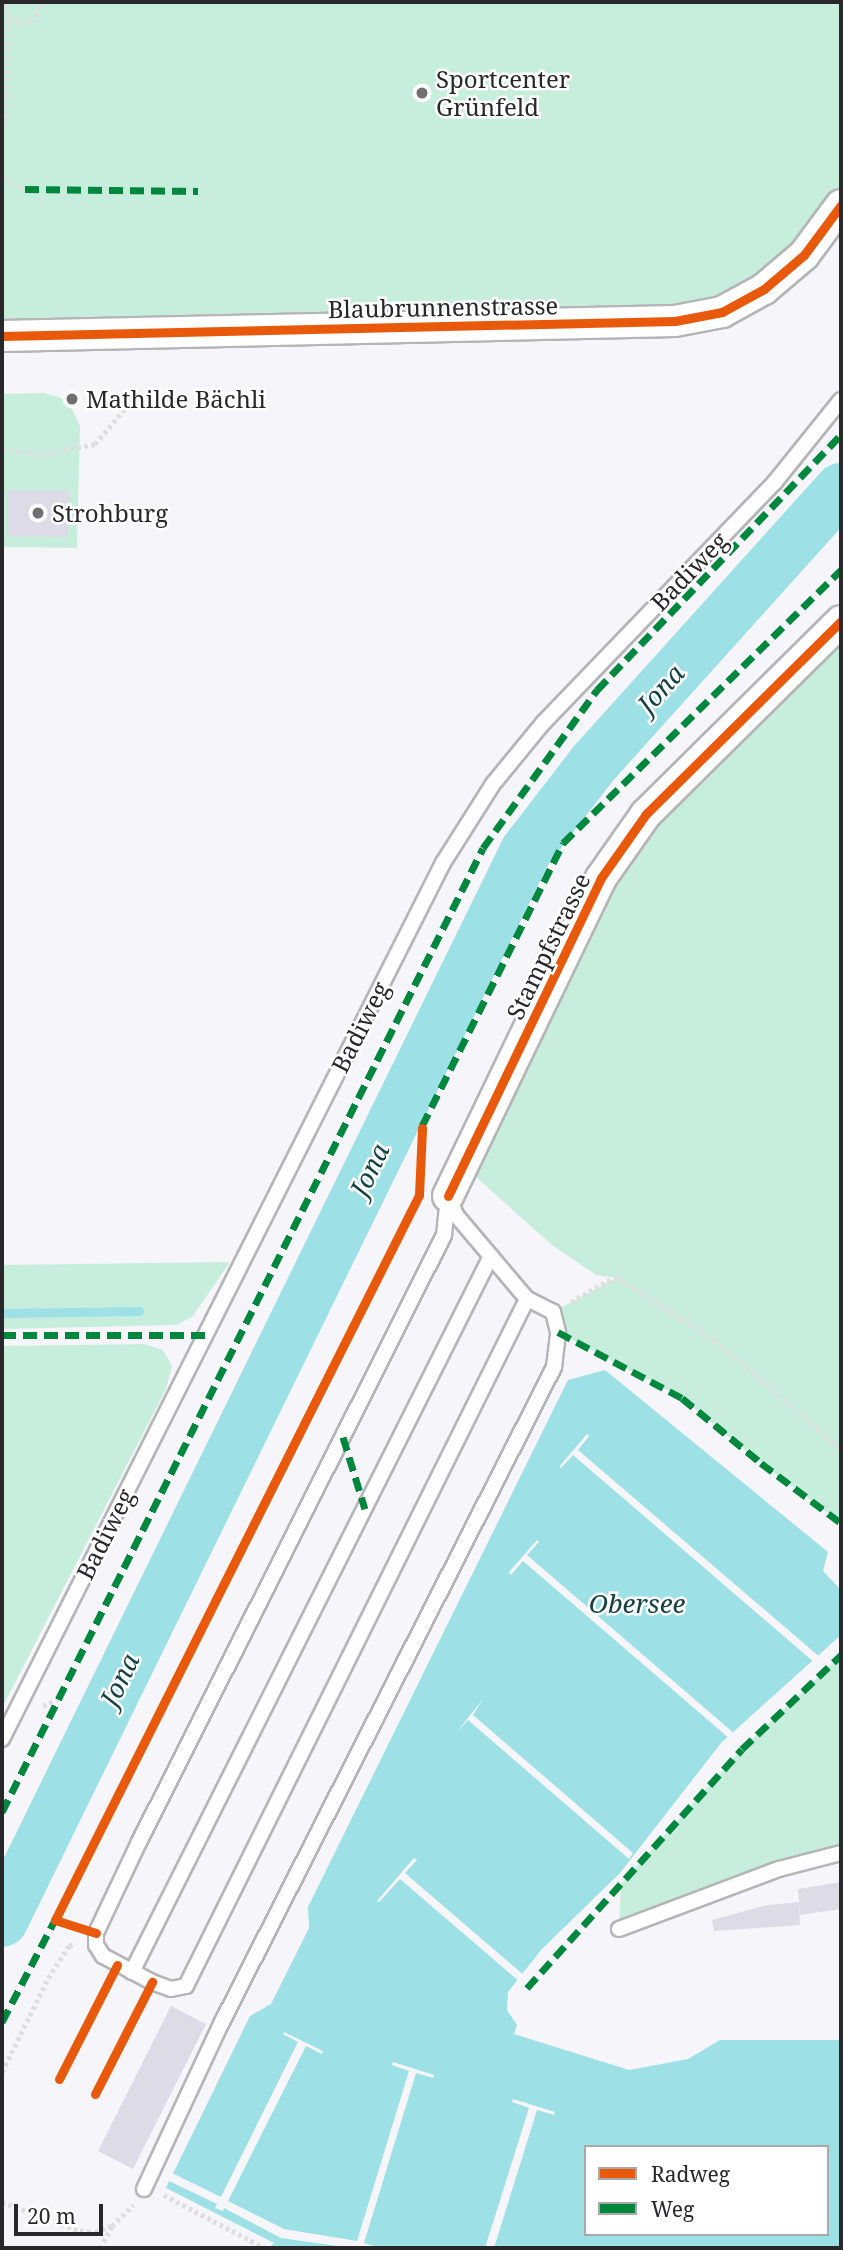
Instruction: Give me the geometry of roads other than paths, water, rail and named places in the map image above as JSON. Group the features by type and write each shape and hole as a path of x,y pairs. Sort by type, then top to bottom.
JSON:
{"street":[{"name":"Blaubrunnenstrasse","path":"2,336 675,321 722,312 764,289 804,255 841,205"},
{"name":"Stampfstrasse","path":"448,1196 601,878 646,814 841,621"}],"lane":[{"name":"Badiweg","path":"2,1739 443,863 493,784 544,722 775,482 841,400"},
{"path":"144,2189 228,2010 554,1367 558,1332 553,1312 527,1299 456,1215 448,1196"},
{"path":"448,1196 444,1235 139,1842 96,1933 96,1945 103,1956 171,1989 187,1986 527,1299"},
{"path":"132,1972 491,1256"},
{"path":"619,1929 779,1870 841,1853"}],"water":[{"name":"Obersee","path":"605,1370 828,1552 823,1571 841,1590 841,1635 721,1743 620,1873 541,1950 508,1992 507,2010 517,2025 514,2034 629,2070 688,2059 720,2040 841,2040 841,2248 293,2248 278,2245 166,2188 250,2016 271,2004 309,1928 308,1907 568,1380"}],"waterway":[{"name":"Jona","path":"2,1921 526,851 593,764 841,489"},
{"path":"2,1313 139,1311"},
{"path":"274,2248 278,2245"}],"place":[{"name":"Sportcenter Grünfeld","path":"422,93"},
{"name":"Mathilde Bächli","path":"72,399"},
{"name":"Strohburg","path":"38,513"}]}
